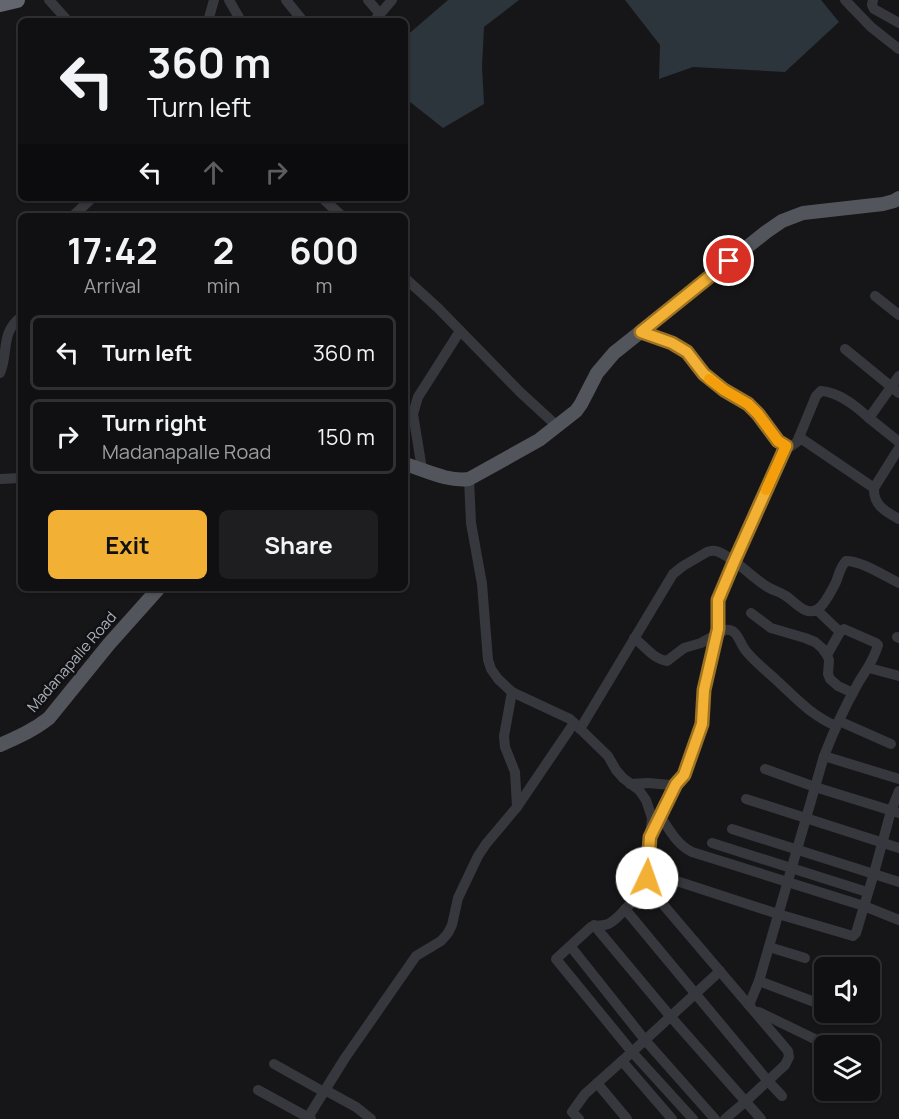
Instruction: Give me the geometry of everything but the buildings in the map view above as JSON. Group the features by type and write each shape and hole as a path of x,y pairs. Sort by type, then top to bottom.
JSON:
{"highway":[{"path":"0,4 17,0"}],"main road":[{"path":"408,465 451,479 469,479 539,440 576,411 597,373 614,353 782,221 803,213 883,204 899,198"},
{"name":"Madanapalle Road","path":"0,745 29,732 50,718 109,644 156,591"}],"street":[{"path":"50,0 65,18"},
{"path":"209,18 214,0"},
{"path":"229,0 239,18"},
{"path":"286,0 301,18"},
{"path":"368,0 377,18 392,0"},
{"path":"845,0 871,27 899,49"},
{"path":"873,0 874,9 899,23"},
{"path":"76,213 89,201"},
{"path":"325,201 339,213"},
{"path":"408,281 557,426"},
{"path":"875,296 899,315"},
{"path":"0,373 8,332 18,320"},
{"path":"422,470 413,414 414,406 460,331"},
{"path":"641,332 672,343 687,352 704,374 724,390 748,404 778,441 786,446 793,446 799,437 816,396 821,391 843,398 899,442"},
{"path":"845,349 895,390"},
{"path":"869,418 895,390 899,376"},
{"path":"799,437 874,488"},
{"path":"650,837 676,784 684,775 702,724 704,690 717,635 718,600 786,446"},
{"path":"899,448 874,488 874,495 878,503 885,511 899,519"},
{"path":"0,479 18,478"},
{"path":"469,479 471,523 482,584 488,660 491,669 512,692 570,719 608,756 615,770 639,790 650,808 652,818 647,877 649,888 788,1051 789,1057 785,1065 725,1119"},
{"path":"258,1090 309,1118 392,988 416,956 441,941 448,933 459,898 478,856 612,678 677,570 711,551 717,552 803,610 812,611 821,607 846,561 862,565 899,583"},
{"path":"817,610 840,632"},
{"path":"751,613 771,628 815,642 827,655 830,679 838,686 853,693"},
{"path":"634,638 655,657 667,661 684,648 701,643 728,629 733,631 747,652 804,707 823,720 891,744"},
{"path":"751,1007 824,756 837,724 869,668 878,647 877,644 847,630 842,630 827,655"},
{"path":"869,668 899,676"},
{"path":"512,692 504,736 515,772 517,807"},
{"path":"824,756 899,779"},
{"path":"765,769 895,812"},
{"path":"630,784 676,784"},
{"path":"647,877 853,936 856,933 882,843 895,812 899,791"},
{"path":"746,799 899,848"},
{"path":"660,816 684,848 864,906 899,920"},
{"path":"732,829 899,882"},
{"path":"712,843 867,892"},
{"path":"647,877 625,909 607,925 594,925 556,959 632,1052 693,1119"},
{"path":"625,909 782,1096"},
{"path":"594,925 761,1119"},
{"path":"571,947 645,1040 715,1119"},
{"path":"769,947 805,958"},
{"path":"579,1119 572,1112 585,1094 720,971"},
{"path":"759,981 814,1002"},
{"path":"751,1007 814,1038"},
{"path":"622,1061 672,1119"},
{"path":"274,1064 356,1107 371,1119"},
{"path":"597,1083 627,1119"}],"shaded area":[{"path":"448,0 519,0 484,27 482,67 484,104 443,128 408,100 408,34"},
{"path":"625,0 821,0 839,22 785,72 693,67 659,79 660,45"}],"slow traffic":[{"path":"709,379 748,404 778,441 786,446 766,490"}],"route":[{"path":"647,878 650,837 676,784 684,775 702,724 704,690 718,629 718,600 786,446 778,441 748,404 724,390 704,374 687,352 672,343 641,332 729,261"}]}
